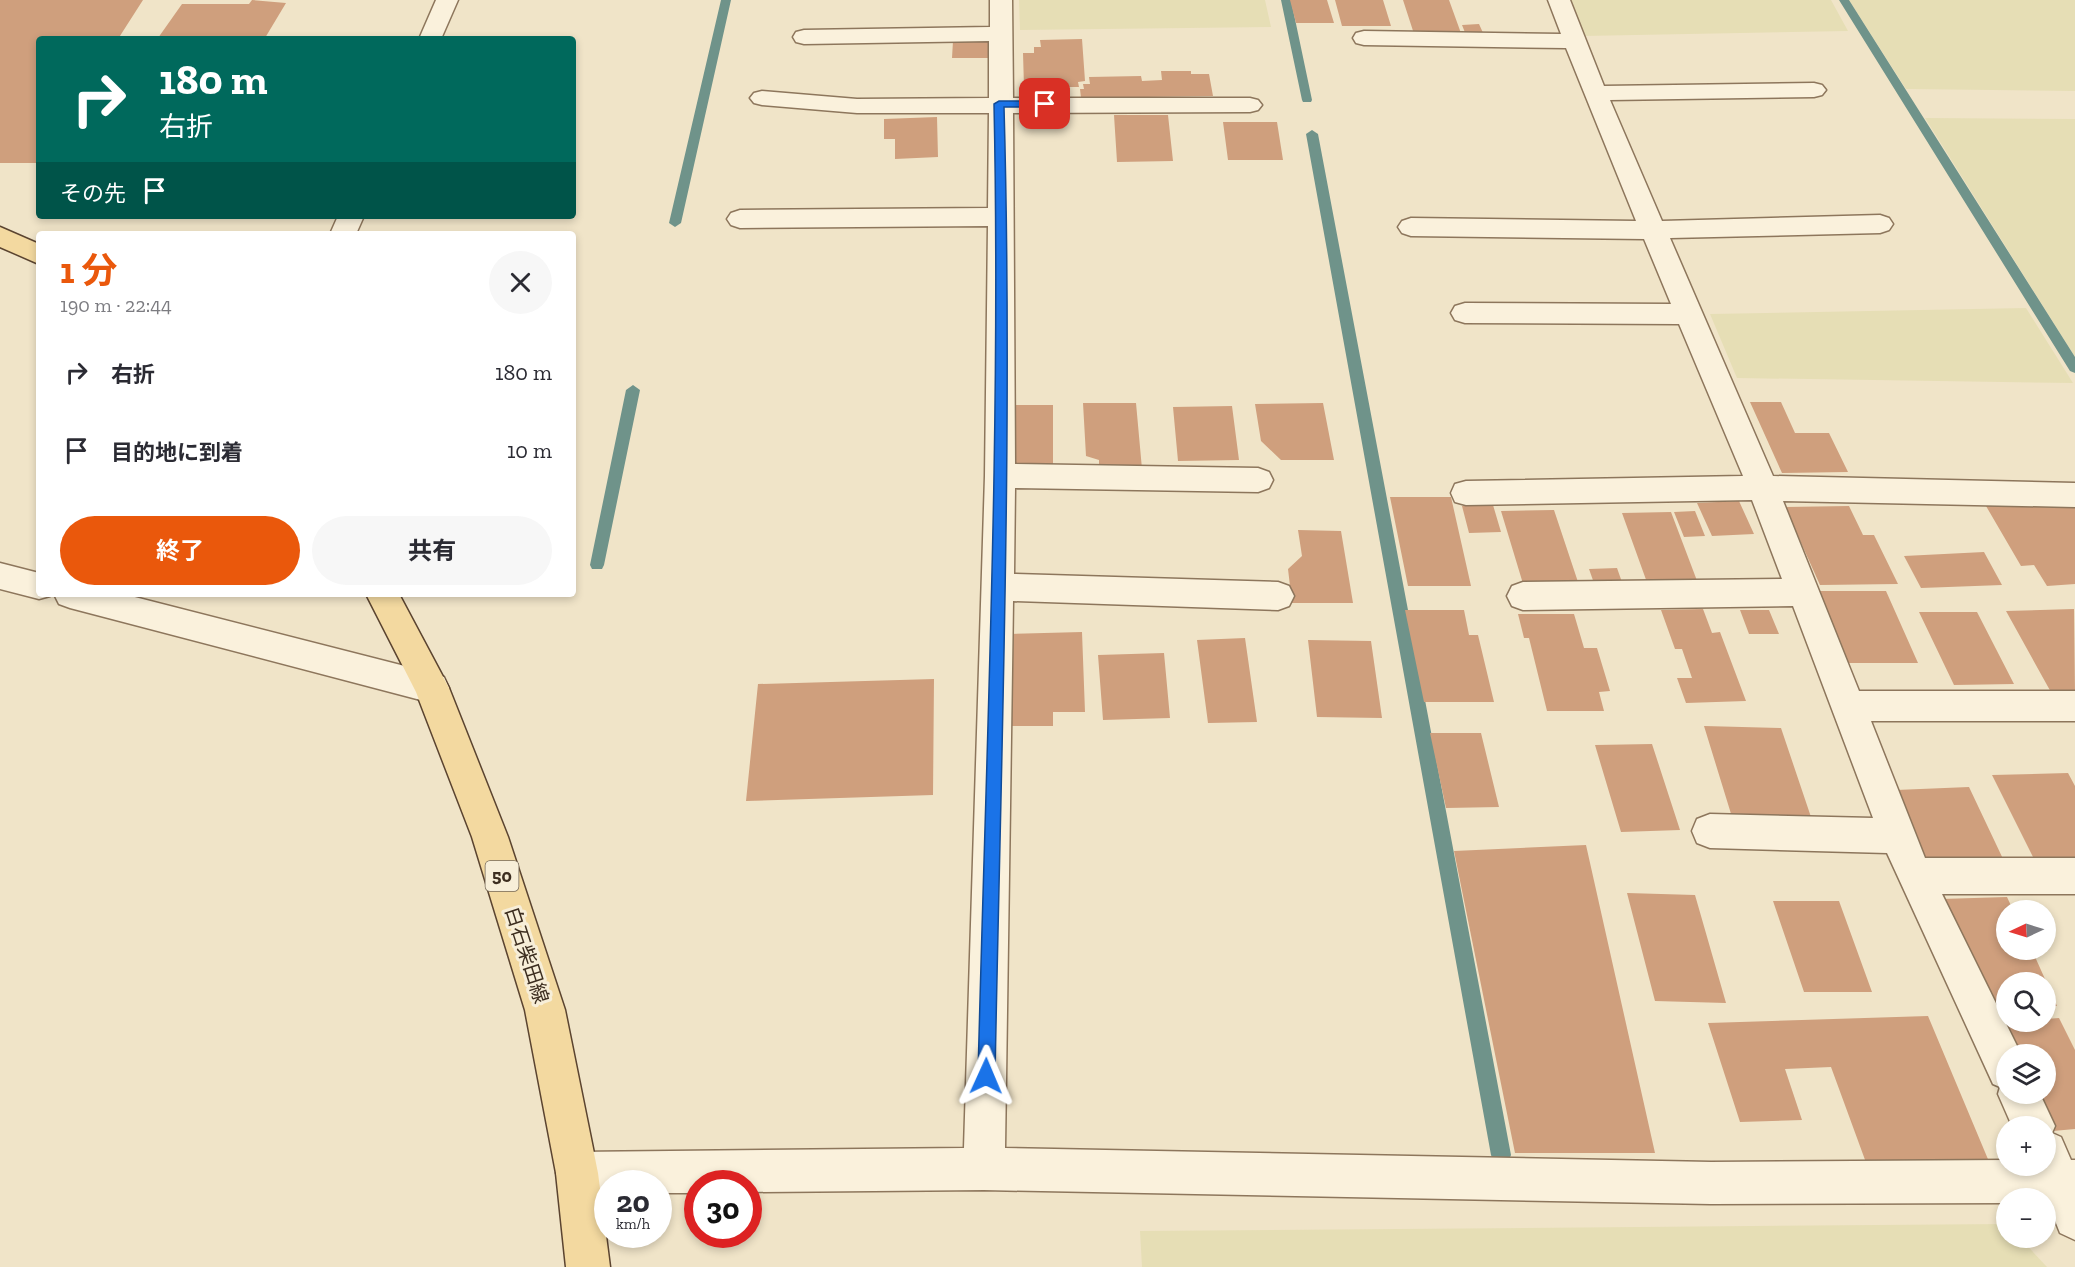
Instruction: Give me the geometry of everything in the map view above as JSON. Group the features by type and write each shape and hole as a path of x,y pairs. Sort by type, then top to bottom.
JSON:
{"main road":[{"path":"0,236 36,254"},
{"name":"白石柴田線","path":"384,597 432,688 490,837 545,1010 576,1173 588,1267"}],"street":[{"path":"431,36 447,0"},
{"path":"984,1169 1000,476 1001,0"},
{"path":"1559,0 1577,41 1595,93 1691,314 1762,488 1914,876 1996,1047"},
{"path":"804,37 1000,34"},
{"path":"1364,38 1577,41"},
{"path":"1595,93 1814,90"},
{"path":"762,98 857,106 1250,105"},
{"path":"740,219 1002,217"},
{"path":"1411,226 1654,230 1880,224"},
{"path":"1465,313 1691,314"},
{"path":"1000,476 1258,480"},
{"path":"1466,493 1762,488 2075,495"},
{"path":"0,576 36,585"},
{"path":"996,587 1278,596"},
{"path":"1523,596 1803,592"},
{"path":"82,597 432,688"},
{"path":"1849,706 2075,706"},
{"path":"1710,831 1898,836"},
{"path":"1914,876 2075,876"},
{"path":"576,1173 984,1169 1711,1183 2064,1183"}],"shaded area":[{"path":"1019,0 1265,0 1271,27 1020,30"},
{"path":"1568,0 1831,0 1848,31 1583,36"},
{"path":"1849,0 2075,0 2075,91 1906,89"},
{"path":"1925,118 2075,119 2075,357"},
{"path":"2026,308 2073,383 1737,378 1710,314"},
{"path":"1996,1224 1996,1248 2029,1248 2047,1267 1142,1267 1140,1231"}],"building":[{"path":"0,0 143,0 120,36 36,36 36,163 0,163"},
{"path":"252,0 286,3 266,36 159,36 182,4 249,4"},
{"path":"1290,0 1327,0 1334,23 1296,23"},
{"path":"1335,0 1383,0 1391,26 1342,26"},
{"path":"1403,0 1449,0 1462,36 1415,37"},
{"path":"1479,24 1484,35 1466,35 1462,25"},
{"path":"1082,39 1085,81 1078,82 1079,87 1024,87 1023,53 1034,53 1034,47 1041,47 1040,40"},
{"path":"953,41 989,41 989,58 952,58"},
{"path":"1161,71 1191,71 1191,74 1209,74 1213,96 1081,98 1080,89 1084,89 1083,84 1090,84 1089,77 1141,76 1142,81 1162,80"},
{"path":"1114,115 1168,115 1173,161 1117,162"},
{"path":"937,117 938,157 895,159 895,139 884,139 884,119"},
{"path":"1223,122 1277,122 1283,160 1228,160"},
{"path":"1750,402 1781,402 1795,433 1829,433 1848,472 1782,473"},
{"path":"1083,403 1136,403 1142,469 1099,469 1099,460 1086,456"},
{"path":"1323,403 1334,460 1281,460 1261,441 1255,404"},
{"path":"1010,405 1053,405 1053,469 1008,469"},
{"path":"1232,406 1239,460 1178,461 1173,407"},
{"path":"1390,497 1451,497 1471,586 1408,586"},
{"path":"1739,501 1754,534 1712,536 1697,503"},
{"path":"2075,502 2075,584 2047,586 2034,565 2021,566 1986,506"},
{"path":"1493,505 1501,532 1469,533 1462,506"},
{"path":"1849,506 1863,535 1874,535 1898,584 1820,585 1785,507"},
{"path":"1554,510 1579,585 1524,587 1501,511"},
{"path":"1695,511 1705,536 1684,537 1674,512"},
{"path":"1671,512 1699,586 1649,588 1622,513"},
{"path":"1298,530 1341,531 1353,603 1292,603 1288,569 1302,556"},
{"path":"1984,552 2002,585 1921,588 1904,556"},
{"path":"1617,568 1623,585 1595,586 1589,569"},
{"path":"1819,591 1886,591 1918,663 1848,663"},
{"path":"1703,609 1712,633 1720,632 1746,701 1686,703 1677,678 1692,678 1682,649 1675,649 1661,610"},
{"path":"2074,609 2075,693 2052,694 2006,611"},
{"path":"1405,610 1464,610 1469,635 1478,635 1494,702 1424,702"},
{"path":"1740,610 1769,610 1779,634 1749,634"},
{"path":"1919,612 1977,612 2014,684 1954,685"},
{"path":"1518,614 1574,614 1584,648 1597,648 1610,691 1599,692 1604,711 1547,711 1529,638 1524,638"},
{"path":"1082,632 1085,712 1053,712 1053,726 1008,726 1007,634"},
{"path":"1245,638 1257,722 1208,723 1197,640"},
{"path":"1308,640 1371,641 1382,718 1317,717"},
{"path":"1164,653 1170,718 1103,720 1098,655"},
{"path":"934,679 933,795 746,801 758,684"},
{"path":"1704,726 1781,728 1812,820 1732,817"},
{"path":"1430,733 1481,733 1499,807 1446,808"},
{"path":"1652,744 1680,830 1621,832 1595,745"},
{"path":"2068,773 2075,786 2075,865 2037,865 1992,775"},
{"path":"1969,787 2004,861 1928,863 1896,790"},
{"path":"1586,845 1655,1153 1515,1153 1454,851"},
{"path":"1627,893 1695,895 1726,1003 1655,1001"},
{"path":"2007,897 2008,900 1996,900 1996,960 2036,960 2042,972 1996,972 1996,1008 1989,1008 1941,899"},
{"path":"1773,901 1839,901 1872,992 1804,992"},
{"path":"1928,1016 1990,1164 1868,1168 1831,1067 1785,1069 1802,1120 1740,1122 1708,1023"},
{"path":"2056,1018 2059,1018 2075,1050 2075,1129 2056,1131 2056,1116 2046,1116 2041,1104 2056,1104 2056,1044 2012,1044 2007,1032 2056,1032"}],"waterway":[{"path":"675,223 726,0"},
{"path":"1286,0 1307,100"},
{"path":"1844,0 2075,368"},
{"path":"1312,134 1501,1155"},
{"path":"597,565 633,390"}],"route":[{"path":"986,1076 1000,476 1002,217 999,104 1045,104"}]}
